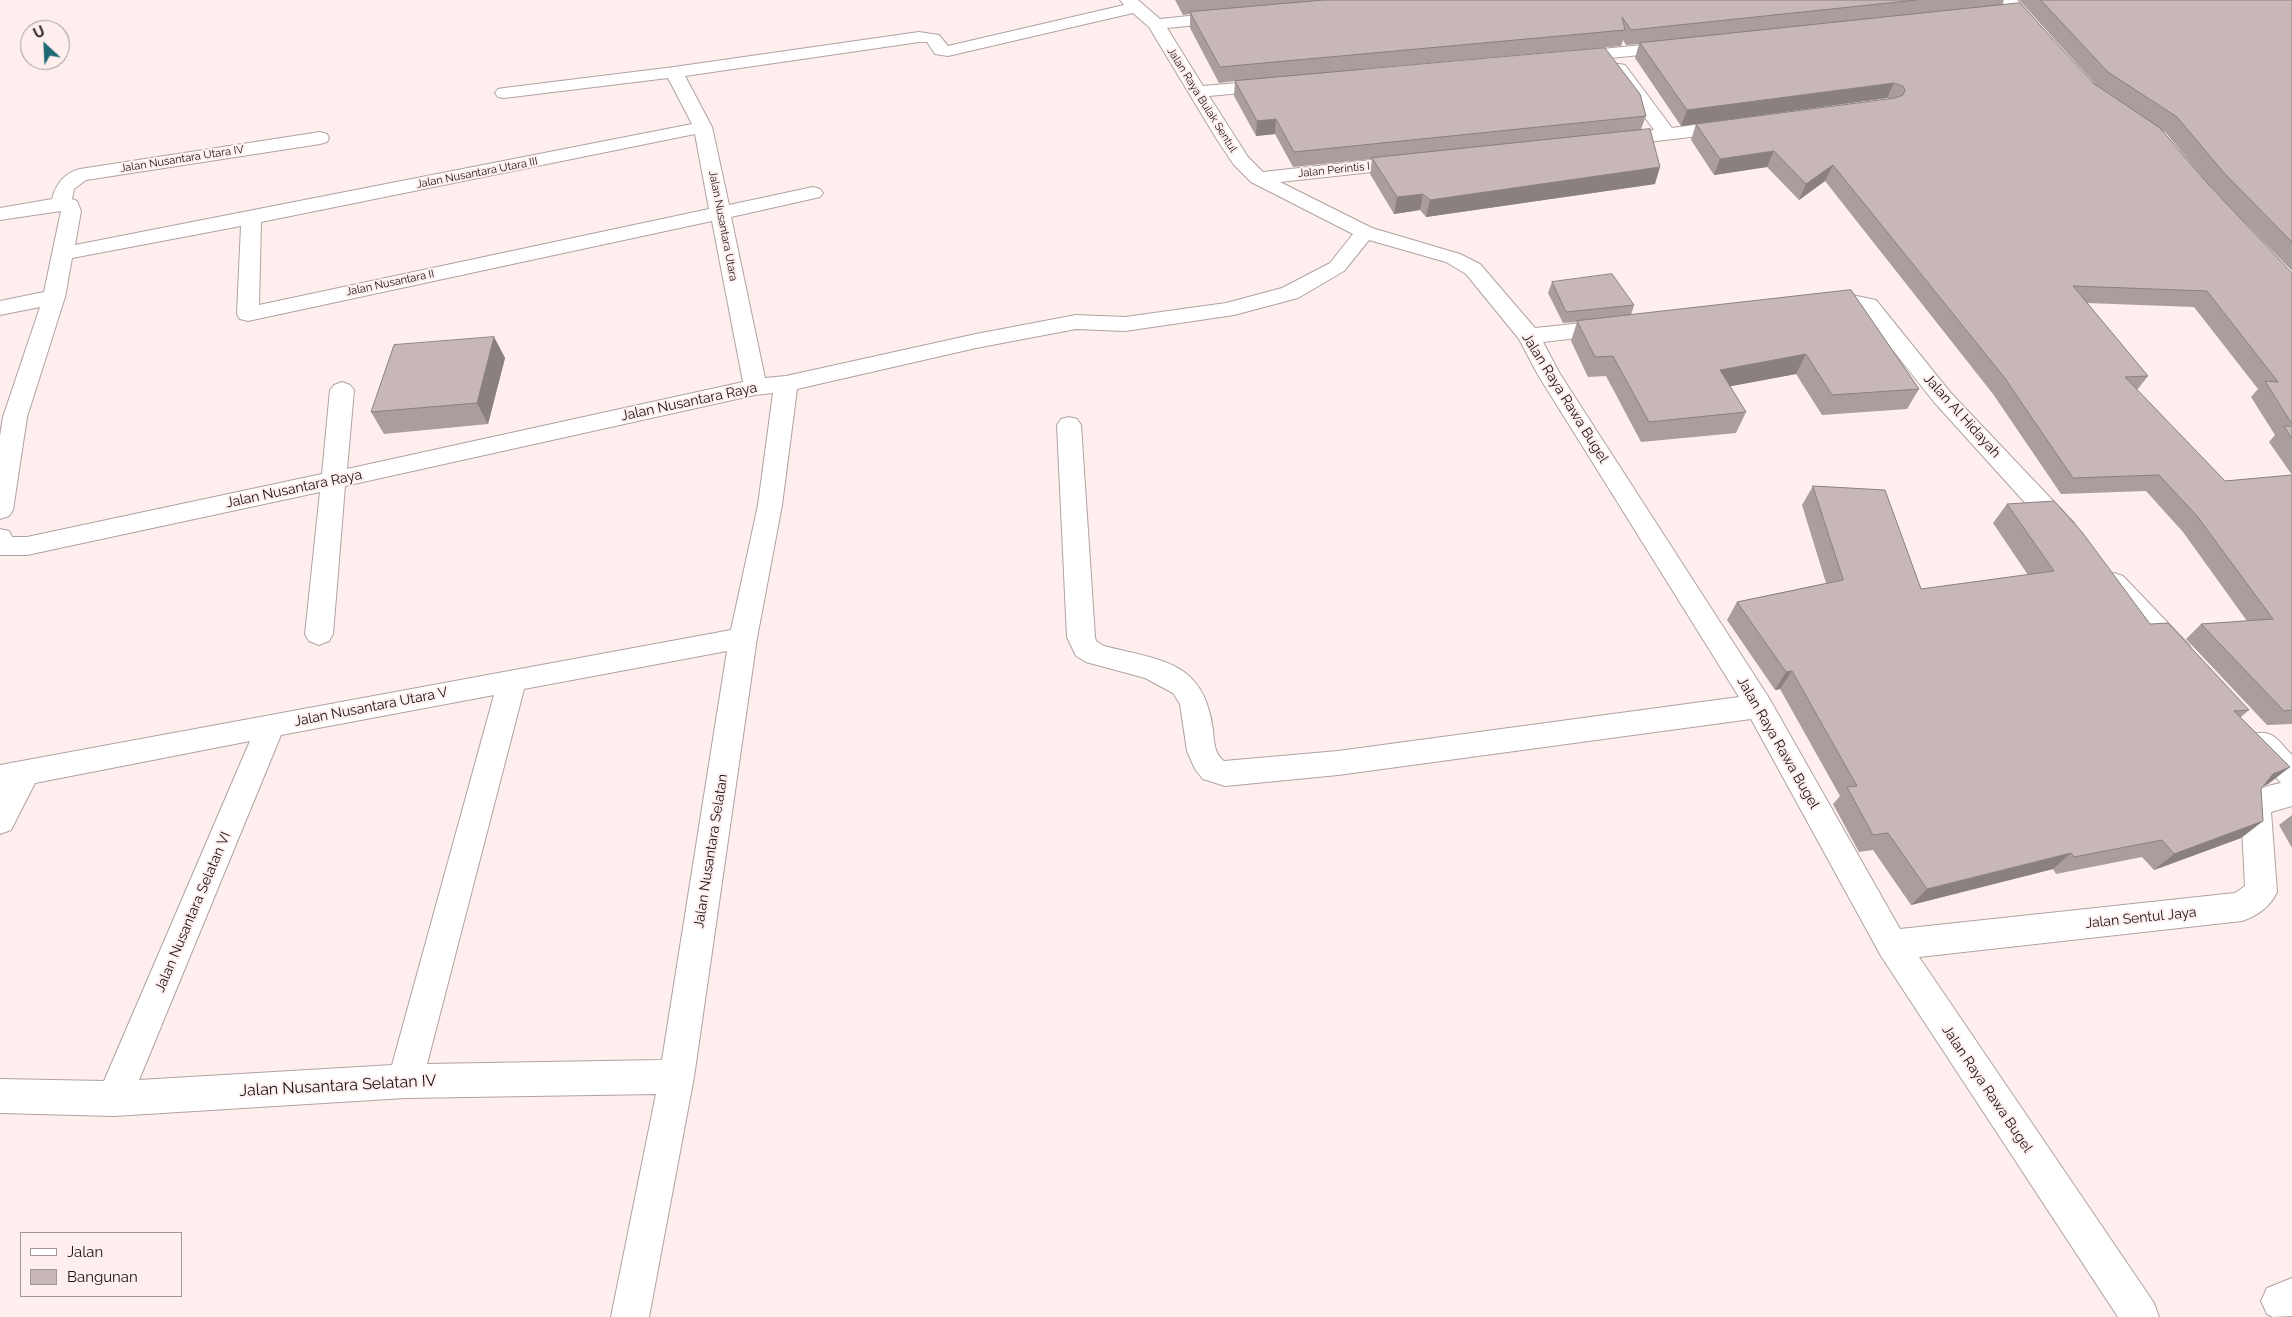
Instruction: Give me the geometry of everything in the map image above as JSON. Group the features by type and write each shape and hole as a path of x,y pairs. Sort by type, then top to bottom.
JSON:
{"street":[{"name":"Jalan Raya Bulak Sentul","path":"1132,3 1156,24 1241,161 1258,178 1365,232"},
{"path":"504,93 674,72 927,36 936,39 941,50 948,50 1132,3"},
{"path":"2006,8 2047,45"},
{"path":"1156,24 1244,16"},
{"path":"1558,58 1685,46"},
{"path":"1607,54 1668,135"},
{"name":"Jalan Nusantara Utara","path":"674,72 703,128 755,387"},
{"path":"1198,92 1286,84"},
{"path":"1600,142 1754,123"},
{"name":"Jalan Nusantara Utara III","path":"251,218 703,128"},
{"name":"Jalan Nusantara Utara IV","path":"60,204 65,187 80,175 320,138"},
{"name":"Jalan Perintis I","path":"1258,178 1424,160"},
{"name":"Jalan Nusantara II","path":"251,218 248,314 813,192"},
{"path":"0,214 60,204 70,205 54,297 8,419 0,510"},
{"path":"62,254 251,218"},
{"name":"Jalan Raya Rawa Bugel","path":"1365,232 1454,258 1473,269 1529,336 1549,375 1759,706 1892,945 2140,1317"},
{"name":"Jalan Nusantara Raya","path":"0,538 2,546 27,546 755,387 786,384 976,341 1076,322 1125,324 1226,310 1290,293 1337,267 1365,232"},
{"path":"0,308 54,297"},
{"name":"Jalan Al Hidayah","path":"1799,306 1848,301 1868,304 1942,396 2191,666"},
{"path":"1529,336 1635,324"},
{"name":"Jalan Nusantara Selatan","path":"630,1317 677,1077 743,638 770,505 786,384"},
{"path":"319,634 342,390"},
{"path":"1069,425 1081,637 1086,648 1096,654 1169,676 1184,686 1195,702 1204,760 1212,770 1225,774 1338,763 1759,706"},
{"name":"Jalan Nusantara Utara V","path":"13,775 743,638"},
{"path":"405,1081 512,680"},
{"path":"2245,724 2292,775"},
{"name":"Jalan Nusantara Selatan VI","path":"114,1099 272,726"},
{"path":"0,821 13,775"},
{"name":"Jalan Sentul Jaya","path":"1892,945 2242,906 2261,892 2256,807 2266,799 2292,793"},
{"name":"Jalan Nusantara Selatan IV","path":"0,1096 114,1099 405,1081 677,1077"}],"building":[{"path":"1324,0 1917,0 1631,30 1622,17 1625,30 1220,67 1190,12"},
{"path":"2041,0 2292,0 2292,242 2225,174 2177,117 2108,72"},
{"path":"2020,3 2093,83 2160,128 2208,184 2292,273 2292,424 2265,381 2278,382 2207,291 2073,286 2148,376 2125,377 2225,481 2292,475 2292,710 2284,711 2201,624 2273,619 2197,516 2159,475 2073,478 2004,377 1833,165 1806,184 1774,151 1720,159 1696,124 1895,98 1903,95 1905,90 1903,86 1894,83 1687,110 1640,43"},
{"path":"1605,48 1640,94 1646,116 1294,152 1276,119 1257,121 1235,81"},
{"path":"1650,129 1660,167 1430,200 1423,194 1397,197 1372,158"},
{"path":"1612,274 1634,305 1566,312 1552,282"},
{"path":"1851,290 1919,389 1832,395 1806,354 1720,370 1746,412 1649,422 1613,356 1595,357 1577,321"},
{"path":"494,337 477,403 371,412 394,345"},
{"path":"2284,426 2292,426 2292,438"},
{"path":"1813,486 1885,490 1921,589 2054,571 2007,504 2054,501 2082,532 2150,624 2168,623 2249,710 2234,711 2290,767 2273,774 2261,789 2263,821 2174,854 2162,840 2074,857 2071,853 1927,889 1888,833 1873,835 1847,787 1857,786 1792,671 1786,672 1737,602 1843,580"}]}
